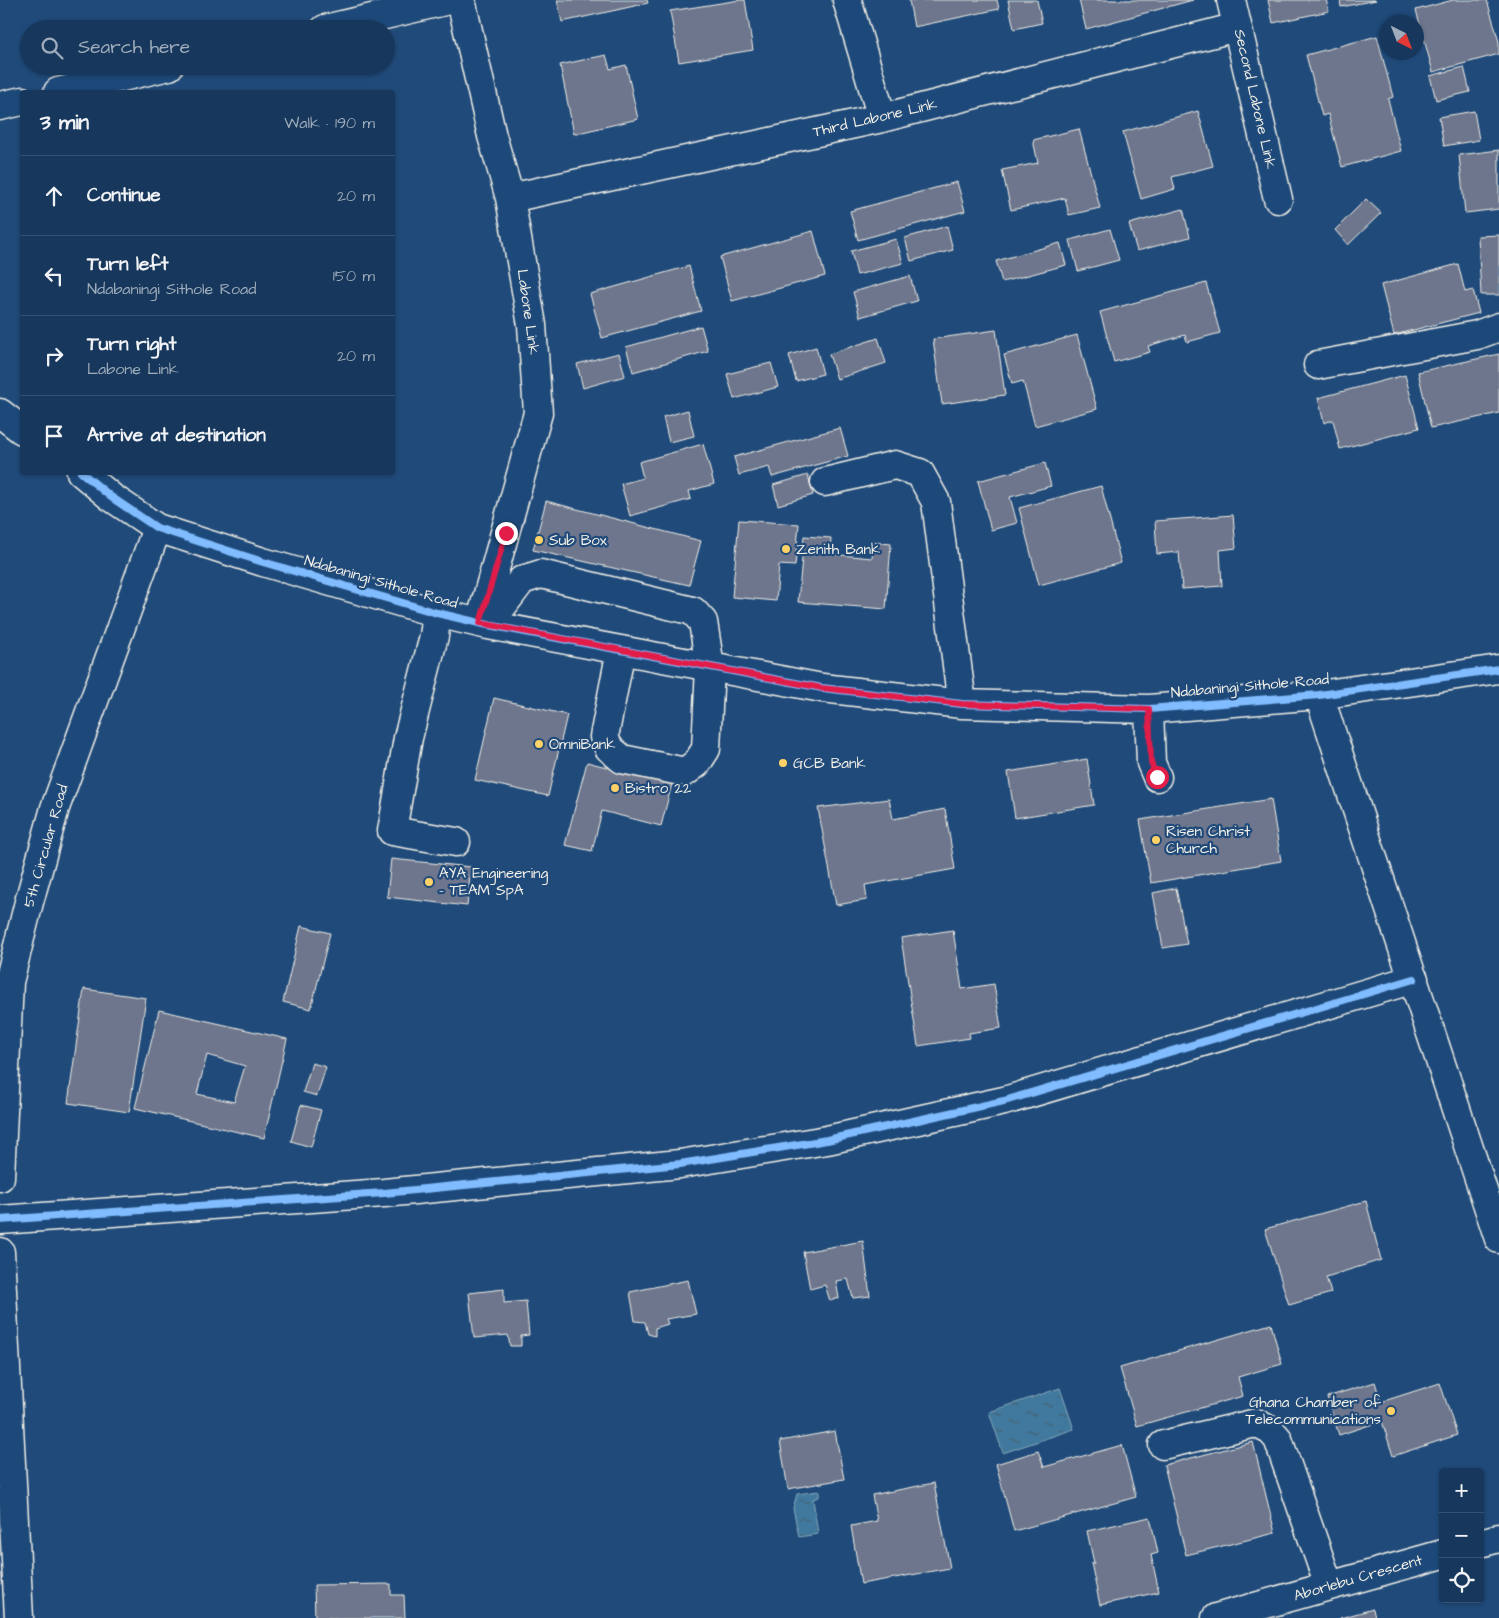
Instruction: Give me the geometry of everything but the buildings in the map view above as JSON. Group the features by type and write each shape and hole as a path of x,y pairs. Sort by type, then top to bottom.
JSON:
{"street":[{"path":"363,20 449,0"},
{"name":"Labone Link","path":"460,0 492,136 510,198 532,325 538,413 484,624"},
{"path":"847,0 882,118"},
{"name":"Second Labone Link","path":"1231,0 1278,199"},
{"name":"Third Labone Link","path":"510,198 882,118 1237,28"},
{"path":"67,90 131,75"},
{"path":"0,106 20,101"},
{"path":"1318,365 1477,335 1499,327"},
{"path":"0,413 20,428"},
{"path":"825,482 895,465 920,473 936,502 962,704"},
{"name":"Ndabaningi Sithole Road","path":"85,475 111,497 157,528 262,562 437,613 484,624 822,688 962,704 1149,709 1319,695 1499,669"},
{"name":"5th Circular Road","path":"0,1177 9,982 26,911 55,808 157,528"},
{"path":"484,624 522,580 541,574 692,612 703,622 710,667 706,749 697,763 685,772 622,760 609,748 604,738 621,650"},
{"path":"437,613 434,636 408,738 392,831 456,842"},
{"path":"1319,695 1498,1230"},
{"path":"1149,709 1151,763 1157,777"},
{"path":"0,1220 394,1192 680,1164 827,1140 1004,1101 1414,978"},
{"path":"0,1252 4,1387 19,1618"},
{"path":"1163,1445 1256,1423 1271,1431 1278,1439 1329,1586"},
{"path":"1484,1542 1499,1538"},
{"name":"Aborlebu Crescent","path":"1216,1618 1439,1555"}],"water":[{"path":"1060,1388 1074,1429 1003,1453 989,1412"},
{"path":"819,1491 819,1497 813,1499 818,1534 799,1537 793,1508 797,1494"}],"cycle path":[{"path":"85,475 111,497 157,528 263,562 437,613 488,625 822,688 962,704 1149,709 1319,695 1499,669"},
{"path":"0,1220 384,1193 680,1164 827,1140 1004,1101 1414,979"}],"place":[{"name":"Sub Box","path":"539,540"},
{"name":"Zenith Bank","path":"786,549"},
{"name":"OmniBank","path":"539,744"},
{"name":"GCB Bank","path":"783,763"},
{"name":"Bistro 22","path":"615,788"},
{"name":"Risen Christ Church","path":"1156,840"},
{"name":"AYA Engineering - TEAM SpA","path":"429,882"},
{"name":"Ghana Chamber of Telecommunications","path":"1391,1411"}],"route":[{"path":"506,533 480,623 822,688 962,704 1149,709 1151,763 1157,777"}]}
